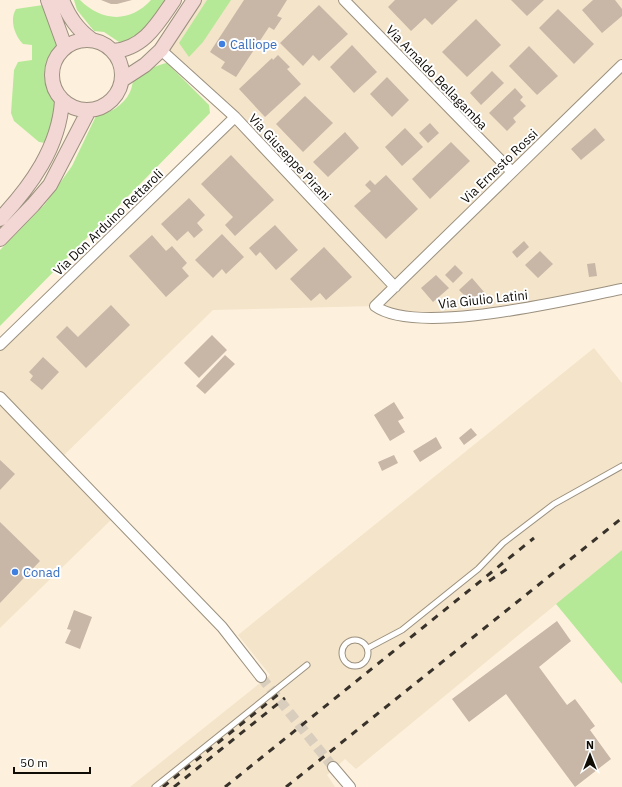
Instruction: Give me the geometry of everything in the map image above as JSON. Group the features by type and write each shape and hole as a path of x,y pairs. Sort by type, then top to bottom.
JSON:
{"main road":[{"path":"48,0 64,47"},
{"path":"62,0 70,18 80,31 92,40"},
{"path":"113,51 125,50 137,44 154,27 174,0"},
{"path":"122,80 144,65 161,50 194,0"},
{"path":"92,40 103,43 113,51 121,64 122,80 119,92 111,101 101,108 90,110 75,108 62,101 55,91 52,74 56,56 64,47 77,41 92,40"},
{"path":"0,219 24,193 44,160 54,138 61,117 62,101"},
{"path":"0,239 33,206 50,185 90,110"}],"street":[{"name":"Via Arnaldo Bellagamba","path":"344,0 512,172"},
{"name":"Via Giuseppe Pirani","path":"161,50 234,117 395,286"},
{"name":"Via Ernesto Rossi","path":"395,286 622,65"},
{"name":"Via Don Arduino Rettaroli","path":"0,345 234,117"},
{"name":"Via Giulio Latini","path":"395,286 375,306 383,312 394,315 415,317 490,314 520,310 622,289"},
{"path":"0,398 222,627 261,677"},
{"path":"333,766 350,787"}],"lane":[{"path":"368,648 402,630 478,569 503,544 554,504 622,466"},
{"path":"353,639 362,641 368,648 368,658 361,664 352,666 342,657 342,648 353,639"},
{"path":"156,787 307,665"}],"shaded area":[{"path":"194,0 622,0 622,289 520,310 415,317 375,306 213,310 60,459 115,516 0,628 0,345 234,118 161,50"},
{"path":"594,348 622,383 622,550 356,769 345,759 327,775 335,787 130,787 270,675 238,635"}],"green space":[{"path":"74,0 80,0 97,13 116,17 134,13 143,8 151,0 171,0 147,29 128,42 119,42 104,32 94,31 77,10"},
{"path":"207,0 231,0 203,42 189,57 179,43"},
{"path":"43,5 59,43 50,60 47,74 54,94 60,103 45,143 39,142 14,121 11,113 14,70 18,62 32,60 32,45 23,44 15,32 13,23 14,13 16,9"},
{"path":"167,63 209,105 210,113 0,326 0,250 45,204 72,166 96,116 111,111 120,105 127,97 134,80 139,75 154,67"},
{"path":"622,550 622,684 556,604"}],"building":[{"path":"101,0 132,0 111,4"},
{"path":"244,0 287,0 277,16 282,18 274,30 269,27 236,77 221,68 225,62 210,52"},
{"path":"395,0 458,0 432,25 425,18 411,31 388,7"},
{"path":"511,0 544,0 527,16"},
{"path":"593,0 615,0 622,9 622,16 602,33 582,10"},
{"path":"319,5 348,34 319,61 313,55 303,66 280,43"},
{"path":"558,9 594,44 574,64 539,28"},
{"path":"476,19 501,45 467,77 442,52"},
{"path":"352,45 377,72 354,93 330,67"},
{"path":"529,46 558,76 537,95 509,66"},
{"path":"278,55 290,67 287,69 301,84 265,117 239,89 272,58 273,60"},
{"path":"492,71 504,83 481,105 470,93"},
{"path":"387,77 409,100 392,117 370,94"},
{"path":"515,88 523,97 520,100 526,106 513,118 516,122 507,131 489,113"},
{"path":"305,96 333,123 303,152 276,124"},
{"path":"430,123 439,133 428,143 419,133"},
{"path":"405,128 423,147 402,166 385,147"},
{"path":"595,128 605,140 581,160 571,149"},
{"path":"345,132 359,148 328,177 313,162"},
{"path":"451,142 470,161 430,199 412,179"},
{"path":"231,155 274,200 235,236 225,225 233,217 201,184"},
{"path":"386,175 418,209 386,239 354,206 371,191 365,185 370,180 375,185"},
{"path":"189,198 205,215 197,223 203,230 194,238 188,231 177,241 161,224"},
{"path":"275,225 298,250 276,270 260,252 256,256 249,248"},
{"path":"222,234 244,257 226,274 222,269 213,278 195,260"},
{"path":"152,235 166,251 172,246 187,263 182,268 189,276 166,297 129,256"},
{"path":"524,241 529,247 517,258 512,252"},
{"path":"324,247 352,277 326,300 320,293 311,301 290,279"},
{"path":"540,251 553,264 538,278 525,265"},
{"path":"595,263 597,276 589,277 587,264"},
{"path":"455,265 463,273 453,283 445,275"},
{"path":"436,275 449,288 433,302 421,288"},
{"path":"472,278 484,292 472,303 459,290"},
{"path":"111,305 130,325 86,368 56,337 67,326 78,337"},
{"path":"212,335 227,350 199,378 184,363"},
{"path":"225,355 235,364 205,394 196,386"},
{"path":"43,357 59,372 42,390 30,380 33,376 29,372"},
{"path":"394,402 404,418 398,421 405,432 390,441 374,415"},
{"path":"471,428 477,435 464,445 459,438"},
{"path":"436,437 442,448 420,462 413,451"},
{"path":"394,455 398,463 382,471 378,462"},
{"path":"0,460 15,474 0,490"},
{"name":"Conad","path":"0,522 40,561 0,603"},
{"path":"74,610 92,617 80,649 65,643 71,630 67,629"},
{"path":"557,621 571,641 539,667 567,705 575,699 595,726 590,730 611,759 575,787 506,694 469,722 452,699"}],"tunnel":[{"path":"261,677 333,767"}],"railway":[{"path":"286,787 622,518"},
{"path":"225,787 534,538"},
{"path":"489,581 507,569"},
{"path":"163,787 280,693"},
{"path":"174,787 285,698"}],"place":[{"name":"Calliope","path":"222,44"},
{"name":"Conad","path":"15,572"}]}
